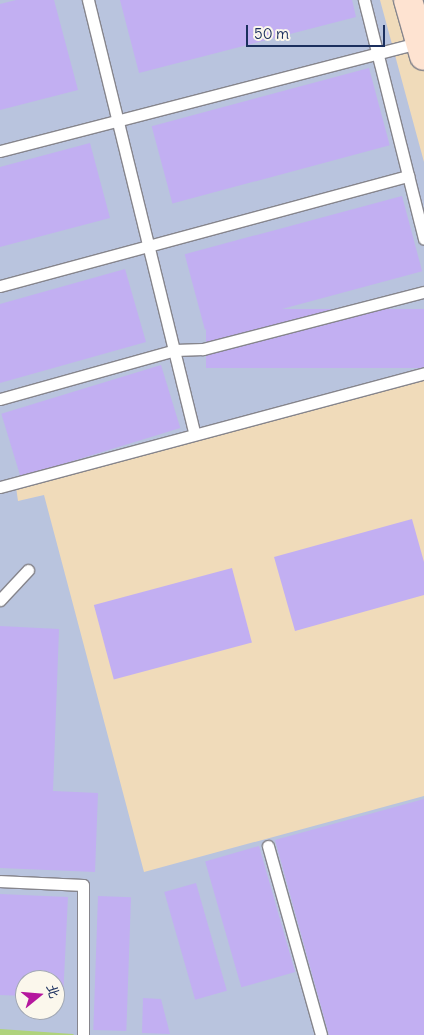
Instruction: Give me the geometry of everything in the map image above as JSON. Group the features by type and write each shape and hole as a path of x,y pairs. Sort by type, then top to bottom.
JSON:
{"street":[{"path":"408,0 422,49"}],"lane":[{"path":"88,0 196,434"},
{"path":"364,0 424,239"},
{"path":"0,151 378,53 422,49"},
{"path":"0,286 408,176"},
{"path":"0,399 175,350 203,349 424,292"},
{"path":"0,486 424,373"},
{"path":"0,600 28,570"},
{"path":"268,846 321,1035"},
{"path":"0,881 83,885 83,1034"}],"shaded area":[{"path":"0,0 380,0 424,162 424,380 16,487 18,501 44,495 144,872 424,796 424,1035 0,1035"}],"green space":[{"path":"0,1029 73,1034 74,1035 0,1035"}],"building":[{"path":"16,0 54,0 78,90 0,110 0,4"},
{"path":"120,0 352,0 356,17 139,73"},
{"path":"369,68 390,145 172,204 152,126"},
{"path":"90,143 110,218 0,247 0,167"},
{"path":"402,196 422,271 205,330 185,254"},
{"path":"125,269 146,342 0,383 0,304"},
{"path":"206,309 424,309 424,368 206,368"},
{"path":"161,365 180,428 21,477 1,414"},
{"path":"412,519 424,562 424,595 295,631 274,557"},
{"path":"232,568 252,642 114,679 94,605"},
{"path":"0,626 59,629 53,791 98,793 95,872 0,868"},
{"path":"424,799 424,1035 329,1035 275,840"},
{"path":"259,846 295,972 241,987 205,861"},
{"path":"196,883 227,991 195,1000 164,892"},
{"path":"0,894 68,897 64,970 15,970 15,996 0,995"},
{"path":"98,896 131,897 126,1031 93,1030"},
{"path":"143,998 161,999 170,1034 142,1033"}]}
